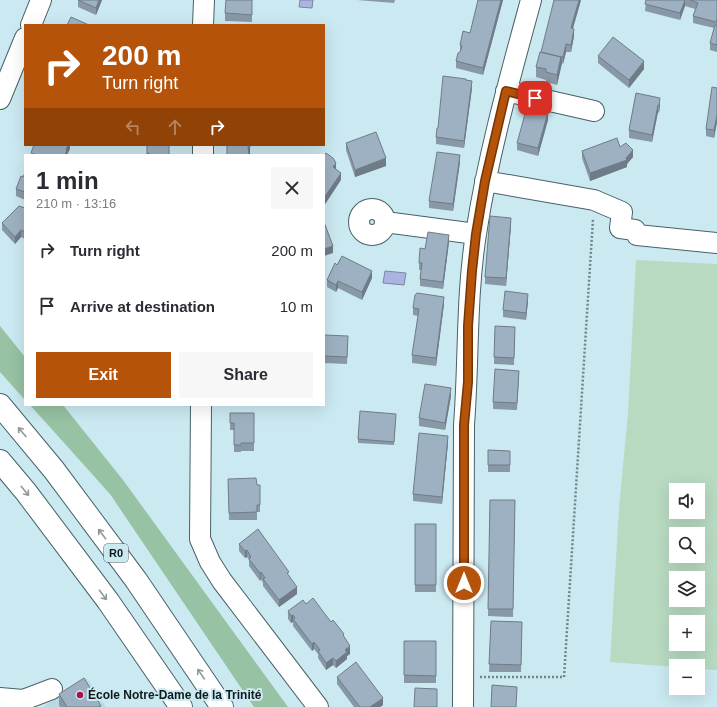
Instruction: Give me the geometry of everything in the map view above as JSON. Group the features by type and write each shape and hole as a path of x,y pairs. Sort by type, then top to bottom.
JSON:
{"highway":[{"name":"R0","path":"0,405 54,470 136,580 222,707"},
{"path":"0,461 26,492 108,601 181,707"}],"street":[{"path":"31,24 41,0"},
{"path":"203,24 204,0"},
{"path":"463,707 464,425 468,382 469,311 476,234 485,181 506,91 531,0"},
{"path":"0,99 24,40"},
{"path":"506,91 594,111"},
{"path":"485,181 594,200 622,212 620,228 635,230 637,235 717,243"},
{"path":"385,222 476,234"},
{"path":"201,406 200,539 210,562 222,581 318,707"},
{"path":"0,698 23,700 52,689"}],"path":[{"path":"463,677 564,677 594,200"}],"shaded area":[{"name":"École Notre-Dame de la Trinité","path":"87,678 106,707 44,707 44,706"}],"green space":[{"path":"636,260 717,264 717,670 705,669 705,659 669,659 669,666 610,662 619,508 628,414"},
{"path":"0,326 24,356 24,399 0,372"},
{"path":"31,406 64,406 123,480 288,707 254,707 110,494"}],"water":[{"path":"300,0 313,0 312,8 299,7"},
{"path":"385,271 406,273 404,285 383,283"}],"building":[{"path":"78,0 99,0 96,8"},
{"path":"226,0 252,0 252,15 225,13"},
{"path":"478,0 501,0 483,68 456,61 462,46 460,45 463,31 470,33"},
{"path":"554,0 579,0 571,28 574,29 571,45 566,44 561,60 561,57 541,52"},
{"path":"646,0 685,0 680,13 645,4"},
{"path":"690,0 717,0 716,22 693,16 698,3"},
{"path":"71,17 87,24 68,24"},
{"path":"715,25 717,25 717,45 710,43"},
{"path":"613,37 644,61 629,80 598,56"},
{"path":"540,52 561,57 557,75 546,72 546,69 536,67"},
{"path":"443,76 472,81 464,141 436,137"},
{"path":"712,87 717,88 717,115 714,130 706,129"},
{"path":"636,93 660,98 652,135 629,130"},
{"path":"527,107 548,112 538,148 517,143"},
{"path":"376,132 386,158 355,170 346,143"},
{"path":"617,138 620,147 626,143 633,150 626,158 627,160 590,173 582,151"},
{"path":"34,146 68,146 65,154 31,153"},
{"path":"147,146 169,146 169,154 147,154"},
{"path":"227,146 250,146 248,147 249,154 227,154"},
{"path":"437,152 460,155 453,204 429,201"},
{"path":"326,153 333,158 336,163 333,167 341,173 325,197"},
{"path":"24,175 24,192 16,189 21,176 23,177"},
{"path":"19,206 24,208 24,232 21,230 15,237 2,223"},
{"path":"490,216 511,218 506,278 485,277"},
{"path":"325,225 333,246 325,249"},
{"path":"428,232 449,235 443,282 420,279 422,263 419,263 420,248 425,249"},
{"path":"342,256 372,271 362,292 338,281 336,285 327,280 335,263 337,265"},
{"path":"505,291 528,294 526,313 503,310"},
{"path":"417,293 444,297 436,358 412,355 419,309 413,308 415,295"},
{"path":"495,326 515,327 514,358 494,357"},
{"path":"325,335 348,336 347,357 325,356"},
{"path":"495,369 519,371 517,403 493,402"},
{"path":"425,384 451,388 445,423 419,418"},
{"path":"360,411 396,414 394,442 358,439"},
{"path":"230,413 254,413 254,443 241,443 241,445 234,445 234,423 230,423"},
{"path":"419,433 448,436 442,497 413,494"},
{"path":"488,450 510,451 510,465 488,465"},
{"path":"256,478 257,485 260,485 260,505 257,505 257,512 229,513 228,479"},
{"path":"490,500 515,500 513,609 488,609"},
{"path":"415,524 436,524 436,585 415,585"},
{"path":"258,529 289,572 287,573 297,587 279,600 263,579 265,578 261,572 260,573 249,559 251,557 247,550 245,551 239,544"},
{"path":"313,598 331,622 333,620 344,634 343,635 350,646 345,650 347,652 336,661 333,658 326,663 318,651 320,650 314,642 312,644 293,619 295,618 293,615 291,616 288,611 303,600 306,604"},
{"path":"491,621 522,622 521,665 489,664"},
{"path":"404,641 436,641 436,676 404,675"},
{"path":"356,662 383,698 370,707 360,707 337,677"},
{"name":"École Notre-Dame de la Trinité","path":"84,678 101,706 67,707 59,694"},
{"path":"492,685 517,687 516,707 491,707"},
{"path":"415,688 437,689 437,707 414,707"}],"place":[{"name":"École Notre-Dame de la Trinité","path":"80,695"}],"route":[{"path":"464,583 464,425 468,382 468,326 476,234 485,181 506,91 535,98"}]}
